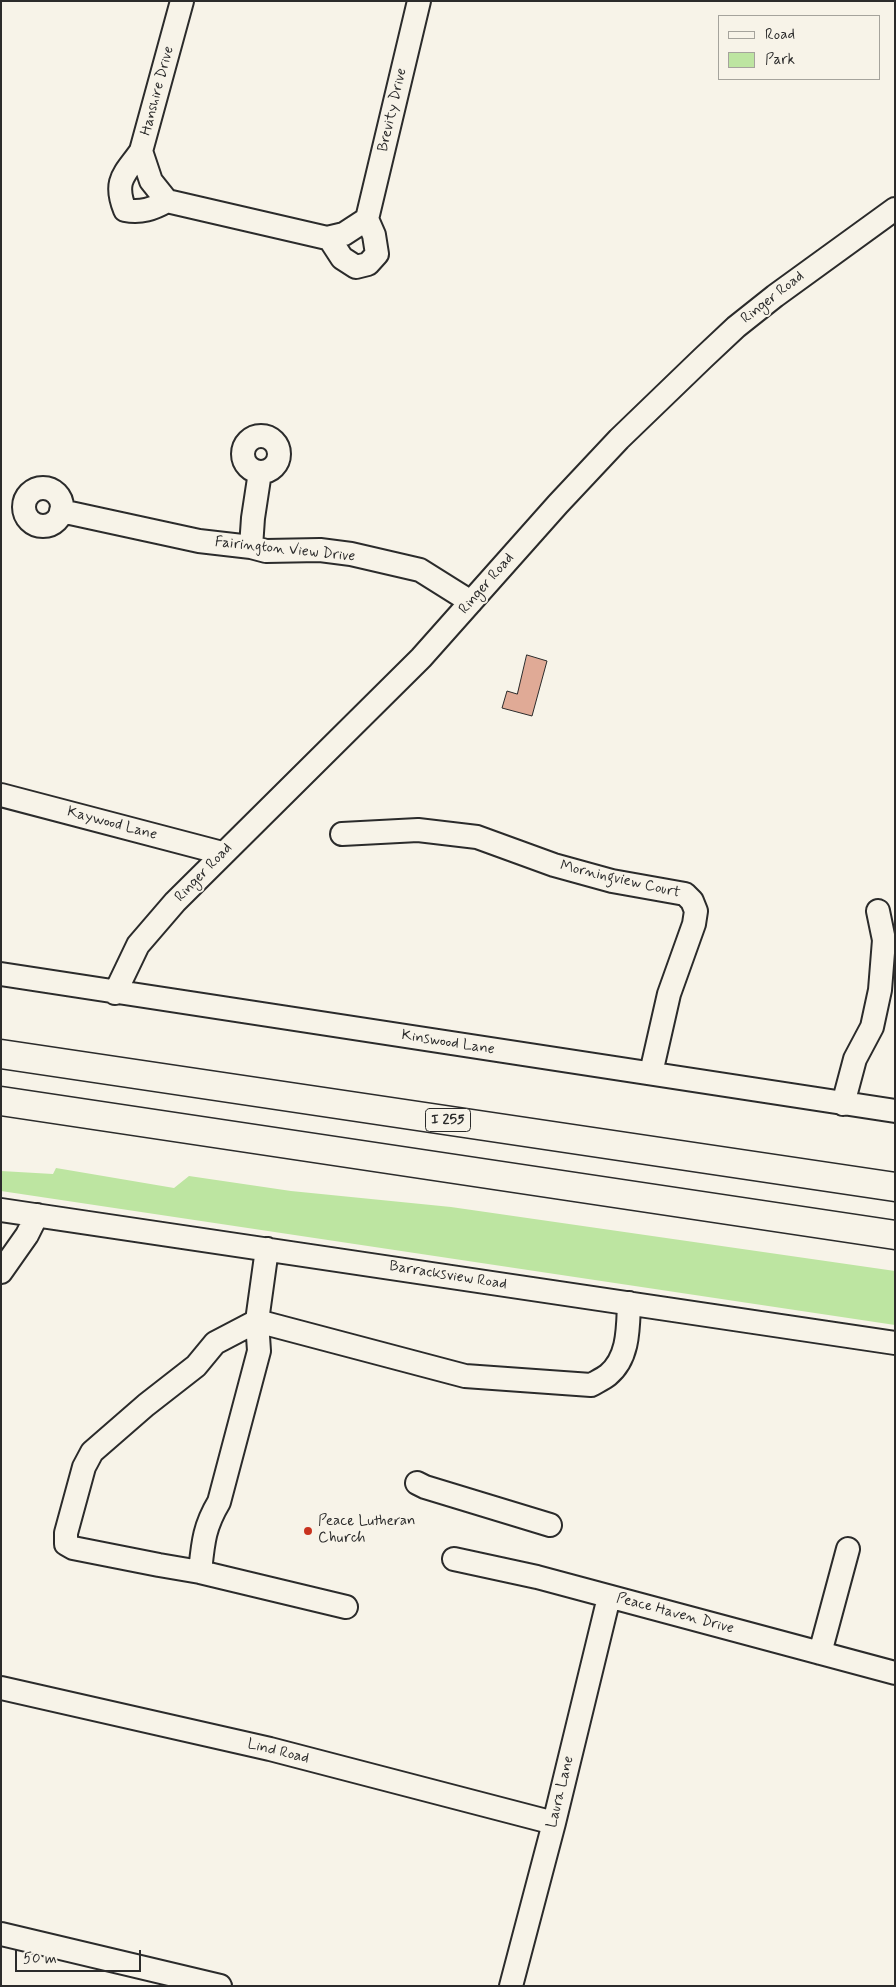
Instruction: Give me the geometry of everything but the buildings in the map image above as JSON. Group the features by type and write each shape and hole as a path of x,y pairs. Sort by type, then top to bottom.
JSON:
{"highway":[{"name":"I 255","path":"1,1054 895,1187"},
{"path":"1,1101 895,1235"}],"street":[{"name":"Hanshire Drive","path":"166,201 151,181 141,151 182,1"},
{"name":"Brevity Drive","path":"367,219 419,1"},
{"path":"141,151 121,178 119,192 125,210 136,212 153,208 166,201 330,238 344,234 367,219 374,235 377,254 368,264 356,268 342,258 330,238"},
{"name":"Ringer Road","path":"115,993 138,945 175,902 222,853 420,658 619,439 736,327 775,296 895,209"},
{"path":"251,547 260,472"},
{"name":"Fairington View Drive","path":"62,511 199,541 251,547 266,551 320,550 420,570 471,602"},
{"name":"Kaywood Lane","path":"1,795 222,853"},
{"name":"Morningview Court","path":"342,834 418,830 477,838 554,865 612,881 685,894 692,901 696,911 694,924 668,994 651,1073"},
{"path":"843,1104 855,1060 872,1027 880,990 884,940 878,912"},
{"name":"Kinswood Lane","path":"1,974 115,993 895,1111"},
{"name":"Barracksview Road","path":"1,1210 895,1343"},
{"path":"1,1272 27,1235 36,1215"},
{"path":"200,1572 205,1532 219,1502 258,1351 257,1321 267,1249"},
{"path":"346,1607 200,1572 73,1548 66,1544 66,1533 84,1467 92,1452 152,1400 196,1366 215,1343 257,1321 465,1376 591,1385 609,1375 620,1362 627,1338 629,1304"},
{"path":"417,1483 550,1525"},
{"path":"820,1653 848,1549"},
{"name":"Peace Haven Drive","path":"454,1559 537,1576 895,1673"},
{"name":"Laura Lane","path":"512,1986 609,1597"},
{"name":"Lind Road","path":"1,1688 270,1749 554,1823"},
{"path":"1,1934 220,1986"}],"green space":[{"path":"56,1168 174,1188 189,1176 291,1191 451,1207 895,1271 895,1325 1,1191 1,1171 53,1174"}],"place":[{"name":"Peace Lutheran Church","path":"308,1531"}]}
